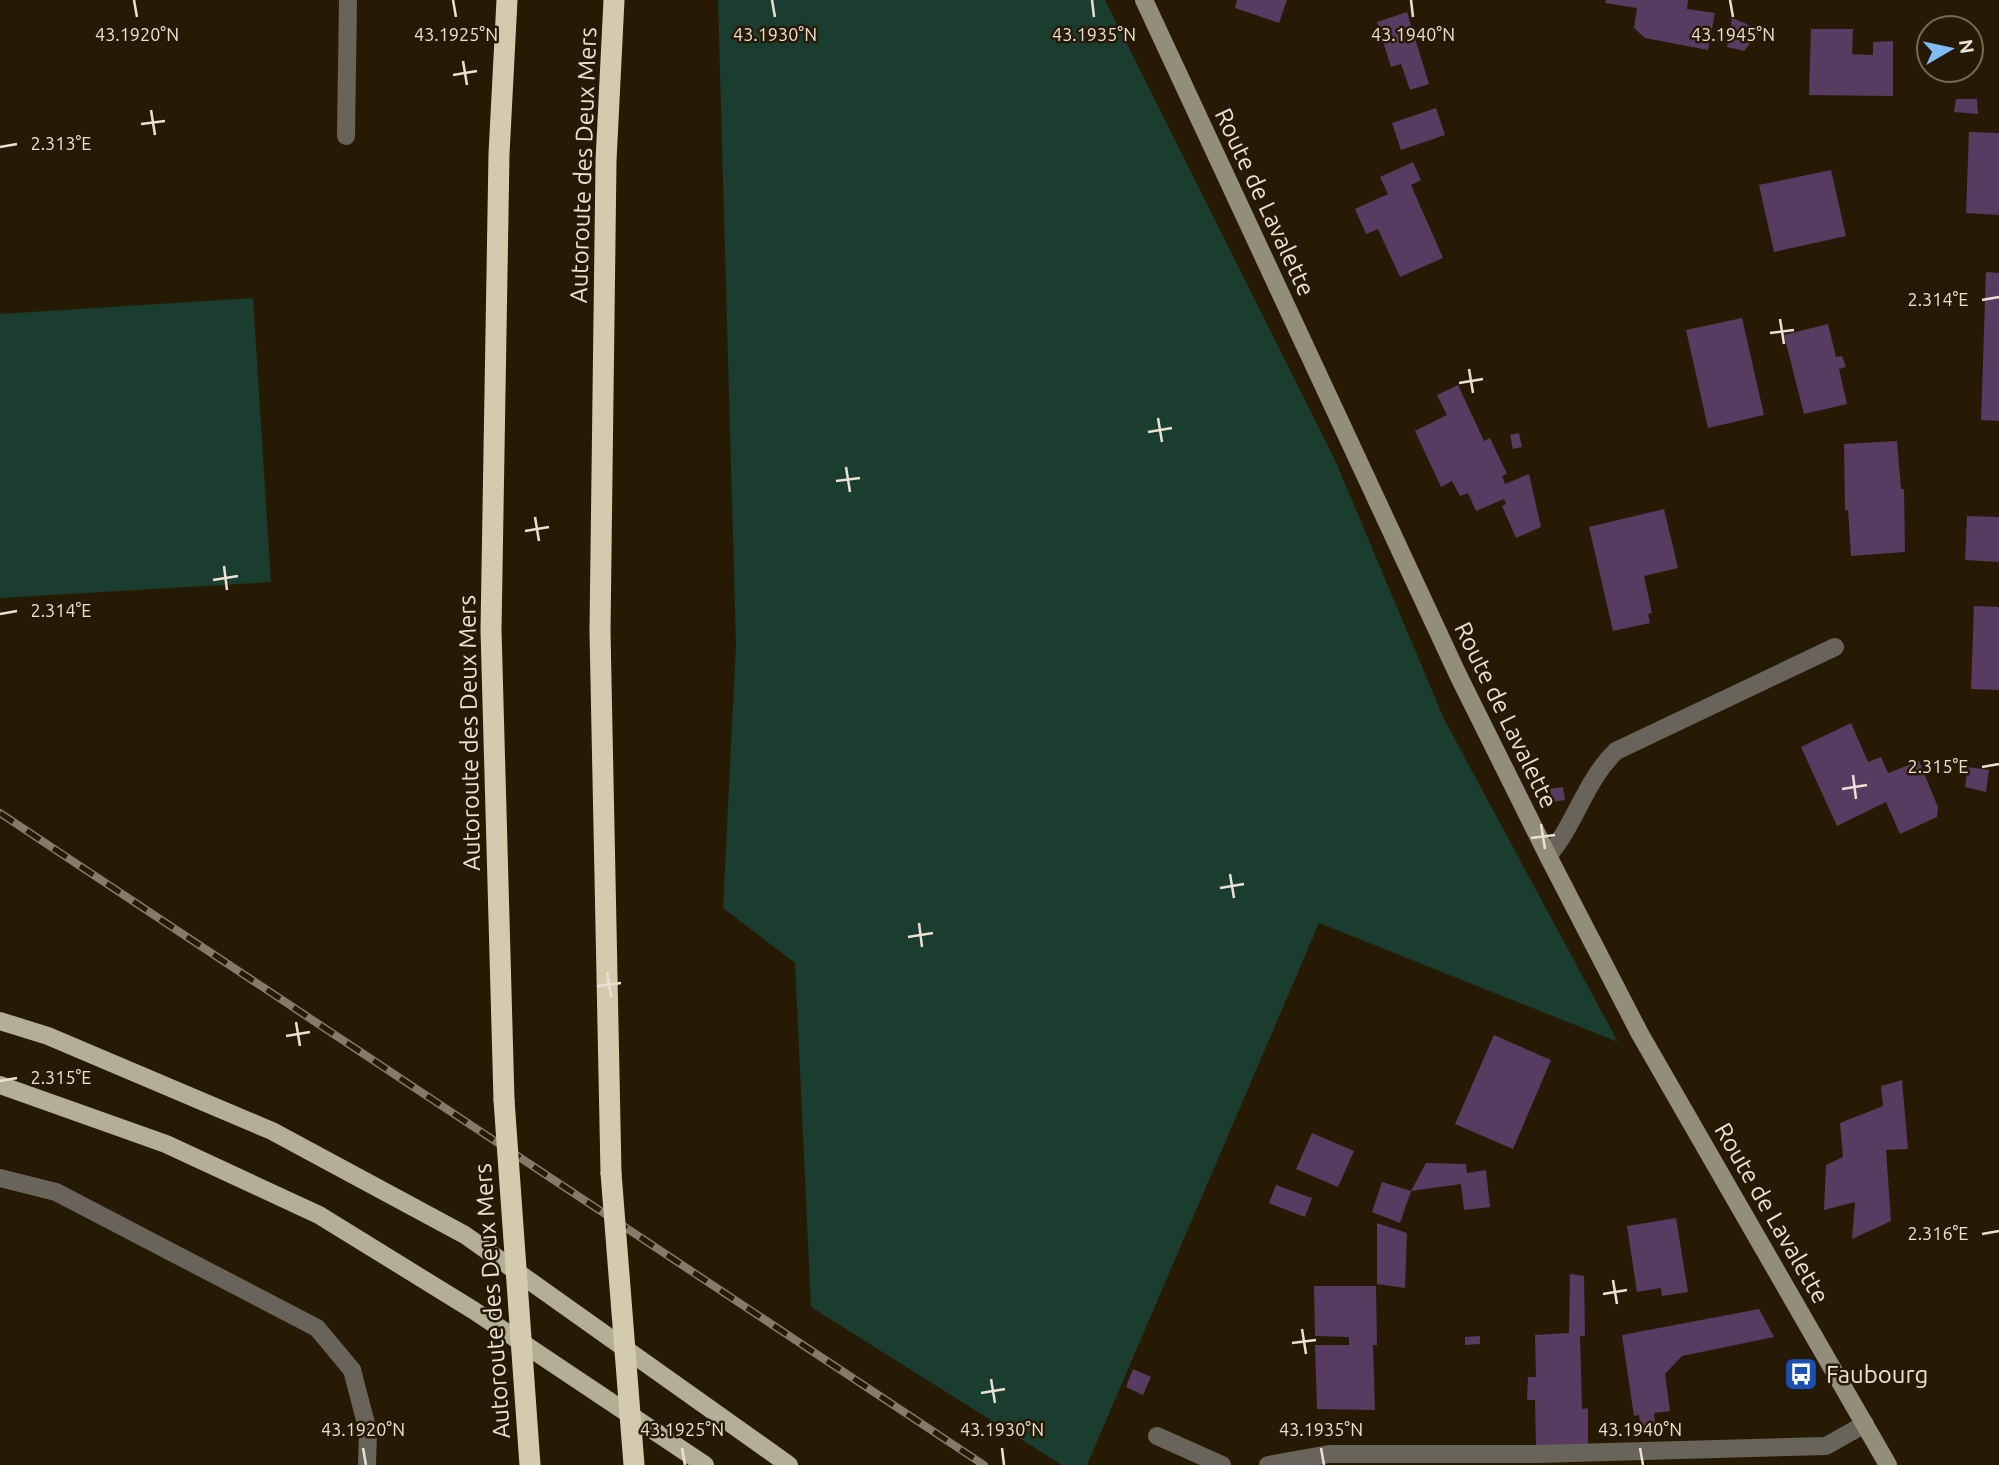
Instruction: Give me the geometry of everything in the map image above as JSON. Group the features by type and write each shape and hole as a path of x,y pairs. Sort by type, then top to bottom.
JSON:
{"highway":[{"name":"Autoroute des Deux Mers","path":"507,0 499,154 491,630 504,1100 530,1465"},
{"name":"Autoroute des Deux Mers","path":"614,0 606,161 600,631 611,1173 634,1465"}],"main road":[{"name":"Route de Lavalette","path":"1144,0 1453,664 1548,856 1640,1034 1888,1465"},
{"path":"0,1021 48,1036 272,1131 465,1235 789,1465"},
{"path":"0,1085 166,1144 319,1215 473,1310 705,1465"}],"street":[{"path":"346,136 348,0"},
{"path":"1548,856 1562,840 1598,768 1616,751 1835,647"},
{"path":"0,1178 56,1192 317,1328 352,1370 368,1431 367,1465"},
{"path":"1268,1465 1329,1454 1537,1454 1826,1446 1865,1424"},
{"path":"1157,1436 1222,1465"}],"green space":[{"path":"718,0 1105,0 1335,460 1444,719 1618,1042 1319,923 1087,1465 1062,1465 811,1307 795,963 723,908 736,645"},
{"path":"253,298 271,582 0,598 0,314"}],"building":[{"path":"1237,0 1287,0 1279,23 1235,8"},
{"path":"1606,0 1688,0 1687,9 1715,13 1708,50 1645,38 1634,28 1637,8 1605,3"},
{"path":"1407,12 1429,84 1410,90 1401,64 1391,67 1377,22"},
{"path":"1732,18 1761,30 1744,51 1727,47"},
{"path":"1811,29 1853,29 1852,54 1873,55 1873,42 1893,41 1893,96 1809,95"},
{"path":"1956,99 1977,99 1978,114 1954,112"},
{"path":"1436,108 1445,135 1401,150 1392,123"},
{"path":"1969,132 1999,133 1999,215 1966,213"},
{"path":"1413,162 1421,180 1411,185 1443,258 1400,277 1378,229 1366,234 1355,209 1388,194 1380,177"},
{"path":"1831,170 1846,236 1774,252 1759,185"},
{"path":"1986,272 1999,273 1999,421 1981,420"},
{"path":"1742,318 1764,415 1708,428 1686,330"},
{"path":"1828,324 1836,357 1842,356 1846,367 1839,369 1847,404 1804,414 1784,335"},
{"path":"1458,385 1484,441 1490,438 1507,474 1502,476 1505,484 1529,474 1541,527 1516,538 1502,506 1506,504 1504,499 1476,511 1468,493 1460,496 1452,481 1441,487 1415,431 1447,415 1437,395"},
{"path":"1519,433 1522,447 1513,449 1510,435"},
{"path":"1897,441 1901,489 1904,489 1905,552 1851,556 1848,510 1845,510 1844,444"},
{"path":"1664,509 1678,568 1644,576 1652,613 1648,614 1650,623 1613,631 1589,527"},
{"path":"1967,516 1999,517 1999,562 1965,560"},
{"path":"1974,606 1999,607 1999,690 1971,689"},
{"path":"1851,723 1868,762 1881,757 1888,773 1919,761 1938,807 1937,817 1900,834 1886,802 1837,826 1801,747"},
{"path":"1968,767 1989,770 1986,792 1965,787"},
{"path":"1563,787 1565,800 1552,802 1550,789"},
{"path":"1494,1035 1551,1060 1513,1149 1455,1124"},
{"path":"1902,1080 1908,1149 1886,1150 1891,1221 1852,1239 1855,1202 1824,1210 1826,1165 1843,1157 1840,1123 1883,1106 1881,1086"},
{"path":"1312,1133 1354,1151 1338,1187 1296,1169"},
{"path":"1426,1163 1466,1164 1467,1173 1486,1170 1490,1207 1464,1210 1461,1184 1411,1191"},
{"path":"1382,1182 1411,1191 1400,1223 1372,1212"},
{"path":"1276,1185 1312,1198 1305,1217 1269,1203"},
{"path":"1676,1218 1688,1292 1662,1296 1661,1288 1637,1292 1627,1226"},
{"path":"1377,1223 1407,1233 1405,1288 1377,1284"},
{"path":"1570,1274 1584,1276 1585,1336 1580,1336 1582,1409 1588,1408 1588,1445 1536,1446 1535,1400 1527,1400 1528,1377 1536,1377 1535,1335 1569,1333"},
{"path":"1314,1286 1376,1286 1377,1345 1373,1345 1375,1410 1317,1409 1315,1345 1349,1345 1349,1337 1315,1336"},
{"path":"1759,1309 1774,1337 1682,1356 1665,1374 1670,1411 1654,1413 1656,1430 1642,1433 1639,1415 1634,1416 1622,1335"},
{"path":"1480,1336 1480,1344 1465,1345 1465,1337"},
{"path":"1133,1369 1151,1377 1143,1395 1126,1387"}],"railway":[{"path":"0,813 984,1465"}],"place":[{"name":"Faubourg","path":"1801,1374"}]}
